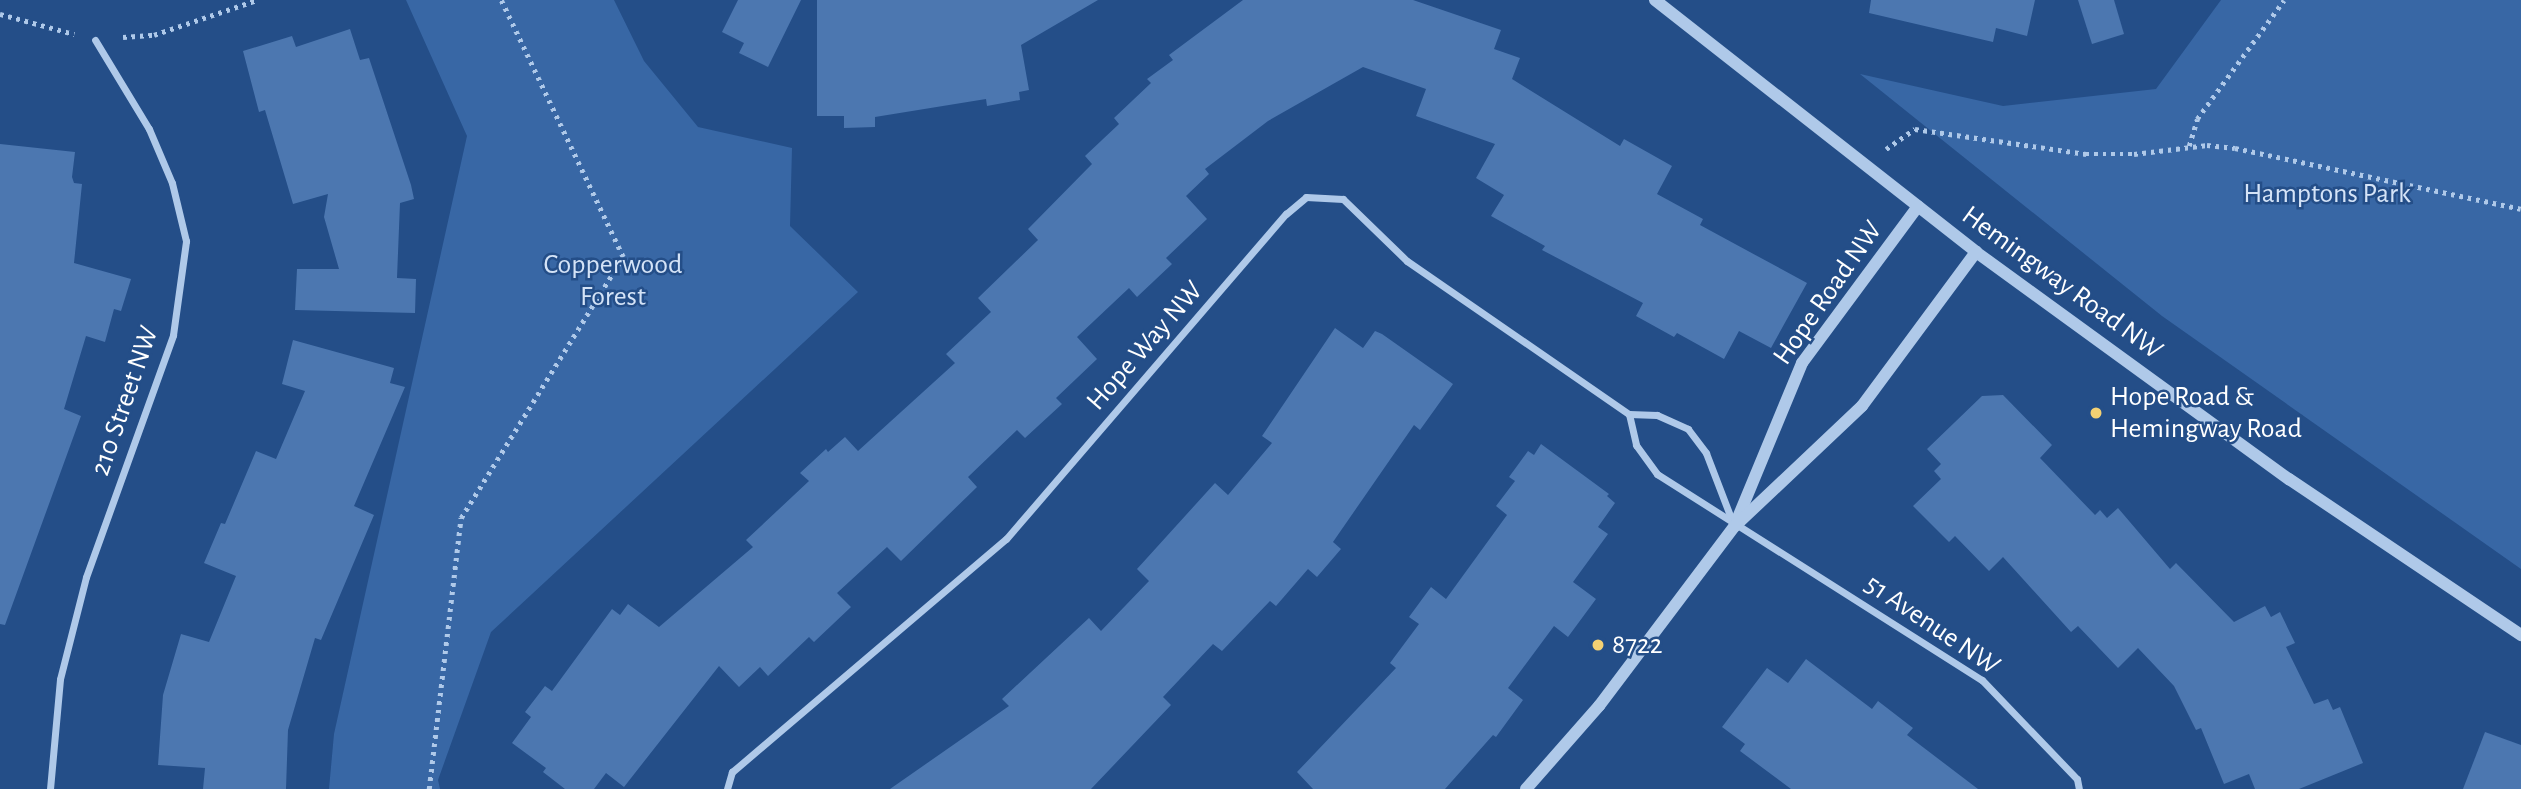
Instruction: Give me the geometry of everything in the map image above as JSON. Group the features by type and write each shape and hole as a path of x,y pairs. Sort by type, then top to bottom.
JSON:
{"street":[{"name":"Hemingway Road NW","path":"1655,0 1976,252 2289,479 2521,635"},
{"name":"210 Street NW","path":"50,789 60,679 86,577 173,335 186,242 172,183 149,129 96,40"},
{"name":"Hope Way NW","path":"727,789 732,772 1006,539 1286,214 1306,197 1343,199 1407,261 1629,414 1657,415 1688,429 1706,453 1734,527"},
{"name":"Hope Road NW","path":"1734,527 1802,363 1918,206"},
{"name":"Hope Road NW","path":"1526,789 1599,706 1734,527 1862,406 1976,252"},
{"path":"1629,414 1636,445 1657,474 1734,527"},
{"name":"51 Avenue NW","path":"1734,527 1763,537 1982,680 2077,779 2079,789"}],"path":[{"path":"0,14 96,40 154,35 257,0"},
{"path":"429,789 461,518 623,257 501,0"},
{"path":"2189,146 2197,119 2284,0"},
{"path":"1915,129 2087,154 2134,154 2189,146 2251,150 2521,209"}],"green space":[{"name":"Copperwood Forest","path":"406,0 614,0 644,61 698,127 792,148 790,226 858,292 491,632 438,780 440,789 329,789 334,734 467,136"},
{"name":"Hamptons Park","path":"2221,0 2521,0 2521,569 2162,316 1860,74 2003,106 2156,89"}],"building":[{"path":"738,0 801,0 768,67 739,53 744,43 722,32"},
{"path":"817,0 1098,0 1021,45 1029,90 1019,92 1020,100 987,106 986,99 875,117 875,127 844,128 844,116 817,116"},
{"path":"1243,0 1413,0 1501,30 1494,49 1520,58 1512,79 1620,146 1624,139 1672,166 1657,194 1703,219 1700,225 1807,283 1771,348 1739,331 1724,359 1677,333 1674,337 1636,316 1643,303 1542,250 1545,246 1491,216 1504,195 1476,178 1495,144 1416,116 1426,89 1363,67 1268,121 1205,169 1209,174 1186,196 1207,219 1166,258 1172,264 1137,297 1129,288 1077,337 1097,359 1056,398 1062,404 1025,438 1017,430 968,477 977,487 901,561 887,547 837,593 851,607 814,642 809,637 768,676 760,667 739,687 719,666 624,787 606,773 594,789 565,789 543,772 546,768 512,743 531,717 525,712 545,686 552,691 612,609 620,615 628,604 659,627 753,547 746,540 809,481 800,473 826,449 828,452 845,437 858,451 955,363 946,354 991,312 978,298 1038,240 1028,229 1092,164 1085,156 1119,124 1114,118 1151,83 1147,79 1173,60 1169,55"},
{"path":"1871,0 2035,0 2027,36 1996,28 1993,42 1869,13"},
{"path":"2078,0 2114,0 2124,34 2092,44"},
{"path":"350,29 360,60 369,58 411,185 414,199 400,203 397,278 416,279 415,313 295,310 297,269 339,269 324,217 328,194 293,204 265,110 259,112 243,51 292,36 296,47"},
{"path":"0,144 75,152 72,177 74,183 82,184 74,263 131,279 121,311 114,309 105,342 86,336 64,409 81,416 5,625 0,624"},
{"path":"1335,328 1363,348 1375,331 1382,334 1453,384 1420,430 1414,425 1333,542 1341,549 1317,577 1308,569 1276,606 1270,601 1222,651 1213,644 1163,697 1171,705 1091,789 890,789 1009,706 1002,699 1089,618 1101,631 1149,581 1137,569 1215,483 1228,495 1272,443 1262,436"},
{"path":"293,340 394,368 390,383 405,387 354,506 374,515 321,640 315,638 288,730 286,789 203,789 205,768 158,765 163,695 181,634 209,642 236,576 204,563 221,523 225,524 256,451 276,459 305,391 282,384"},
{"path":"2003,395 2052,445 2040,458 2095,515 2100,510 2107,518 2118,508 2170,569 2176,563 2234,622 2265,606 2271,617 2280,612 2295,643 2286,647 2314,704 2328,699 2333,710 2340,707 2363,763 2299,789 2255,789 2249,774 2224,784 2201,728 2196,730 2174,686 2138,648 2118,668 2078,626 2071,632 2003,557 1989,571 1955,536 1949,542 1913,506 1941,479 1934,471 1941,464 1927,449 1982,396"},
{"path":"1541,444 1609,494 1607,496 1615,503 1598,527 1608,534 1573,582 1596,599 1568,637 1554,626 1508,688 1523,700 1496,737 1493,735 1445,789 1313,789 1297,772 1396,668 1390,663 1419,624 1409,617 1431,587 1446,599 1507,515 1496,506 1515,481 1509,477 1528,451 1534,455"},
{"path":"1806,659 1872,709 1878,701 1913,728 1907,735 1978,789 1791,789 1740,751 1745,744 1722,727 1767,668 1788,683"},
{"path":"2485,732 2521,745 2521,789 2463,789"}],"place":[{"name":"Hope Road & Hemingway Road","path":"2096,413"},
{"name":"8722","path":"1598,645"}]}
